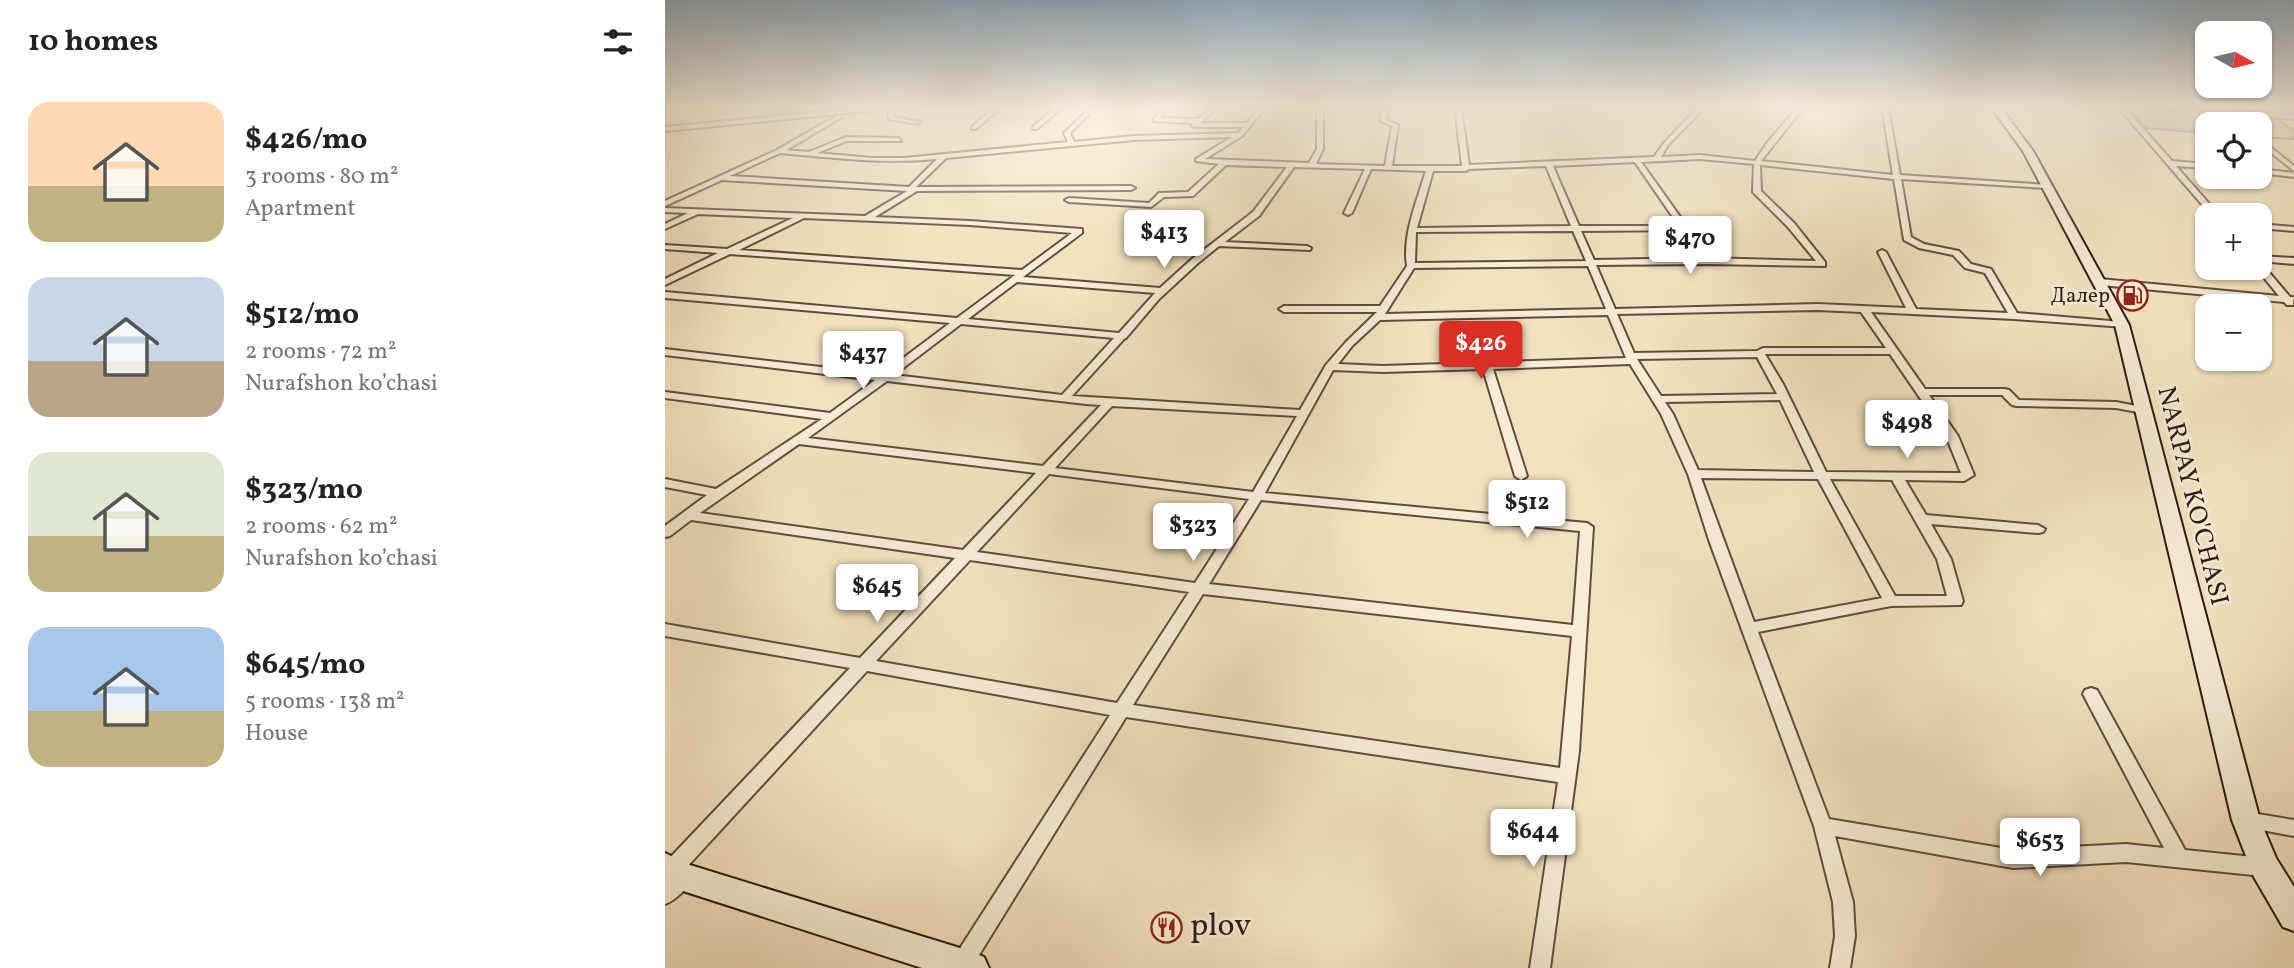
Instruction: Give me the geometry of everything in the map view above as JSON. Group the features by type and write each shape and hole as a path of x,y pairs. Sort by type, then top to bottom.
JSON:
{"main road":[{"name":"NARPAY KO'CHASI","path":"2029,152 2122,325 2246,820 2265,867 2294,916"},
{"path":"671,877 967,966"}],"street":[{"path":"665,204 777,152"},
{"path":"798,152 872,160 991,152"},
{"path":"1212,152 1199,160 1368,169 1467,169 1700,157 2045,186"},
{"path":"1311,167 1318,152"},
{"path":"1388,169 1391,152"},
{"path":"1465,152 1467,169"},
{"path":"1657,158 1661,152"},
{"path":"1411,266 1706,261 1822,264 1791,225 1757,192 1758,162 1762,152"},
{"path":"1893,152 1907,238 1922,246 1957,253 1968,265 1988,271 2014,316"},
{"path":"2159,152 2204,203"},
{"path":"2273,152 2294,169"},
{"path":"864,220 914,188 943,157"},
{"path":"1414,230 1684,228 1636,159"},
{"path":"1069,200 1151,205 1162,195 1190,194 1224,163"},
{"path":"2168,163 2195,165"},
{"path":"1549,164 1579,229 1631,358 1658,399 1695,474 1716,540 1823,826 1843,902 1845,936 1840,968"},
{"path":"1065,398 1195,261 1221,244 1256,214 1291,166"},
{"path":"1348,213 1368,169"},
{"path":"1411,266 1408,260 1430,169"},
{"path":"2272,173 2294,175"},
{"path":"722,178 914,188 1131,188"},
{"path":"665,210 970,223 1079,231 832,417 718,493 665,533"},
{"path":"665,227 700,211"},
{"path":"665,282 805,215"},
{"path":"2272,227 2294,229"},
{"path":"1221,244 1307,248"},
{"path":"665,247 815,257 1163,292"},
{"path":"1882,252 1913,312"},
{"path":"2272,259 2294,261"},
{"path":"967,966 1120,710 1257,496 1330,367 1380,313 1411,266"},
{"path":"2271,280 2292,303"},
{"path":"2100,282 2292,303"},
{"path":"665,295 1123,336"},
{"path":"1284,309 1380,313 1863,308 2122,325"},
{"path":"1695,474 1968,475 1952,436 1863,308"},
{"path":"1330,367 1383,369 1487,366 1761,354 1763,351 1893,351"},
{"path":"665,352 1109,403 1303,413"},
{"path":"1761,354 1822,475 1891,601"},
{"path":"1487,366 1521,476"},
{"path":"1922,392 2005,392 2016,404 2079,404 2143,410"},
{"path":"665,395 832,417"},
{"path":"1658,399 1784,397"},
{"path":"671,877 862,666 1109,403"},
{"path":"795,440 1257,496 1587,527 1571,751 1541,968"},
{"path":"1749,628 1891,601 1957,601 1944,559 1896,476"},
{"path":"665,483 718,493"},
{"path":"688,515 1198,588 1580,631"},
{"path":"1922,519 2038,530"},
{"path":"665,630 1120,710 1566,776"},
{"path":"2091,694 2179,858"},
{"path":"2246,820 2294,828"},
{"path":"1823,826 2013,859 2126,853 2265,867"}],"place":[{"name":"Далер","path":"2133,296"},
{"name":"plov","path":"1167,927"}]}
